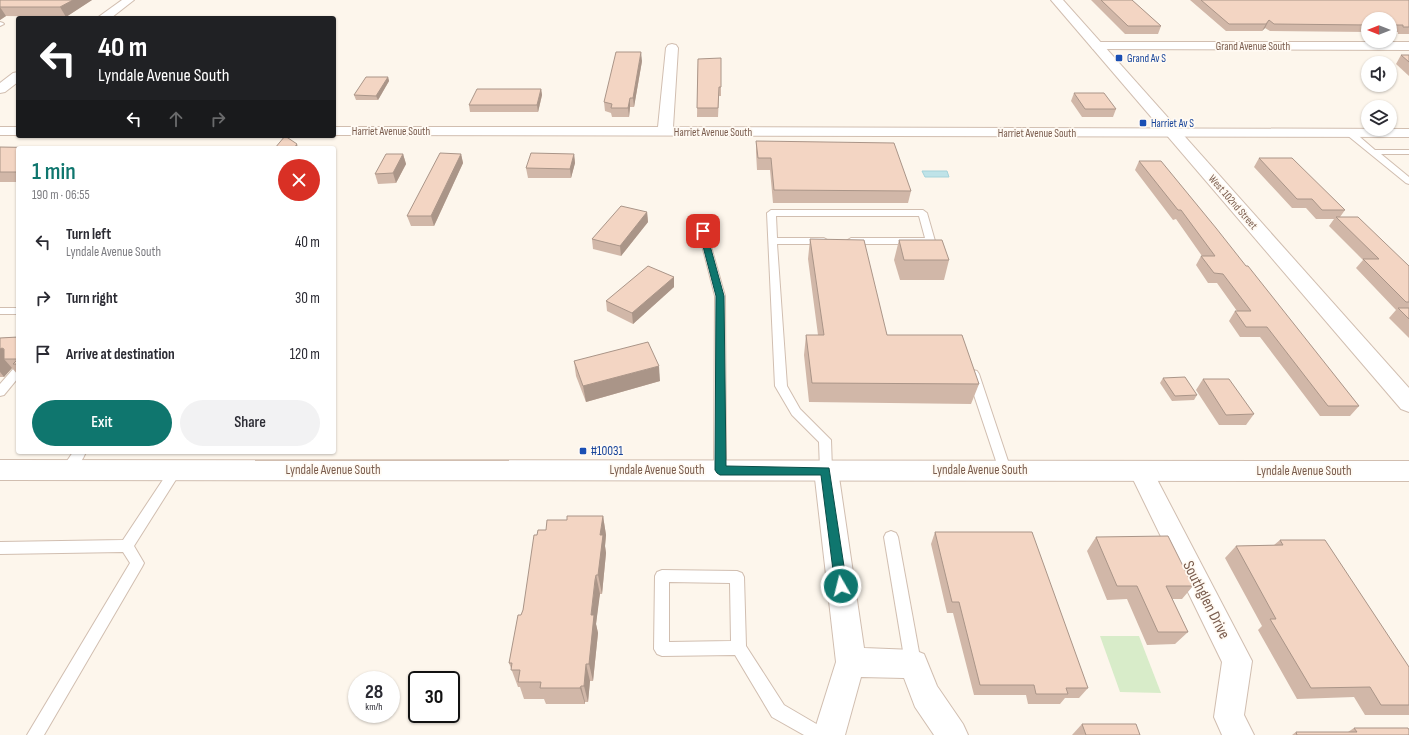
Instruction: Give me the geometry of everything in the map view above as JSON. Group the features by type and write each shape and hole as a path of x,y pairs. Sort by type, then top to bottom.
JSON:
{"street":[{"path":"105,16 129,0"},
{"name":"West 102nd Street","path":"1057,0 1409,403"},
{"name":"Grand Avenue South","path":"1097,46 1409,46"},
{"name":"Harriet Avenue South","path":"665,132 672,48"},
{"path":"0,89 16,77"},
{"path":"0,131 16,131"},
{"name":"Harriet Avenue South","path":"336,131 1409,133"},
{"name":"Lyndale Avenue South","path":"0,470 74,461 176,470 1409,471"},
{"path":"826,470 851,662 829,735"},
{"name":"Southglen Drive","path":"1141,471 1237,661 1229,717 1238,735"},
{"path":"851,662 914,664 926,696 952,735"}],"lane":[{"path":"1350,133 1409,181"},
{"path":"1373,152 1409,152"},
{"path":"772,241 930,241 923,213 771,213 772,241 781,386 796,412 825,440 826,470"},
{"path":"699,218 720,296 720,470"},
{"path":"0,311 16,311"},
{"path":"970,366 1005,470"},
{"path":"0,392 16,373"},
{"path":"127,546 176,470"},
{"path":"891,537 914,664"},
{"path":"0,548 127,546"},
{"path":"35,735 137,563 127,546"},
{"path":"739,648 662,649 662,576 737,577 739,648 778,711 819,735"}],"green space":[{"path":"1100,636 1139,636 1161,693 1120,692"}],"water":[{"path":"922,171 947,171 949,177 925,177"}],"building":[{"path":"0,0 73,0 60,7 0,7"},
{"path":"1101,0 1132,0 1161,26 1128,26"},
{"path":"1201,0 1409,0 1409,27 1397,25 1397,12 1361,12 1361,25 1274,24 1269,20 1266,24 1229,24"},
{"path":"616,52 641,52 633,98 630,98 628,108 611,108 612,104 604,102"},
{"path":"1401,55 1409,55 1409,62"},
{"path":"721,58 721,87 719,87 718,108 697,108 698,59"},
{"path":"366,77 388,77 376,96 354,95"},
{"path":"477,89 541,89 537,105 469,105"},
{"path":"1074,93 1104,93 1116,109 1085,109"},
{"path":"283,138 288,138 297,144 296,146 277,146"},
{"path":"756,141 894,143 911,191 774,190 771,158 758,158"},
{"path":"0,147 16,147 16,172 0,172"},
{"path":"440,153 461,154 431,216 407,216"},
{"path":"531,153 574,154 570,169 526,168"},
{"path":"386,154 403,154 393,173 375,174"},
{"path":"1259,158 1292,158 1345,210 1322,210 1312,199 1297,199"},
{"path":"1139,161 1161,161 1246,266 1248,266 1359,406 1328,406 1267,327 1246,327 1235,311 1251,311 1223,274 1214,273 1201,256 1215,256 1181,210 1178,210"},
{"path":"621,206 647,212 620,246 592,239"},
{"path":"1336,217 1358,217 1409,266 1409,302 1406,302 1363,259 1379,259"},
{"path":"810,239 864,240 887,335 962,335 979,384 812,383 806,335 824,335"},
{"path":"899,240 942,240 949,260 904,260"},
{"path":"648,266 674,277 632,313 606,301"},
{"path":"1398,308 1409,308 1409,319"},
{"path":"16,337 16,359 4,359 4,349 0,349 0,338"},
{"path":"648,342 659,366 583,386 574,361"},
{"path":"1185,377 1197,395 1175,396 1163,378"},
{"path":"1203,379 1229,379 1254,414 1226,415"},
{"path":"567,516 603,516 600,535 603,535 598,575 596,575 595,580 591,615 594,615 589,664 586,664 584,686 581,686 580,688 540,688 541,682 518,682 520,670 511,670 512,663 509,663 518,615 521,615 523,610 534,535 537,535 538,530 546,530 547,520 567,520"},
{"path":"935,532 1032,532 1088,688 1066,688 1068,694 1036,694 1034,685 980,685 959,602 952,602"},
{"path":"1168,536 1193,586 1166,586 1188,632 1158,632 1137,586 1117,586 1096,537"},
{"path":"1280,540 1325,540 1409,667 1409,705 1381,705 1370,687 1311,688 1270,619 1276,619 1236,546 1283,545"},
{"path":"1082,724 1136,724 1140,735 1086,735"},
{"path":"1354,728 1408,728 1409,735 1297,735 1296,732 1357,732"}],"place":[{"name":"Grand Av S","path":"1119,58"},
{"name":"Harriet Av S","path":"1143,123"},
{"name":"#10031","path":"583,451"}],"route":[{"path":"703,231 720,296 720,470 826,470 841,586"}]}
